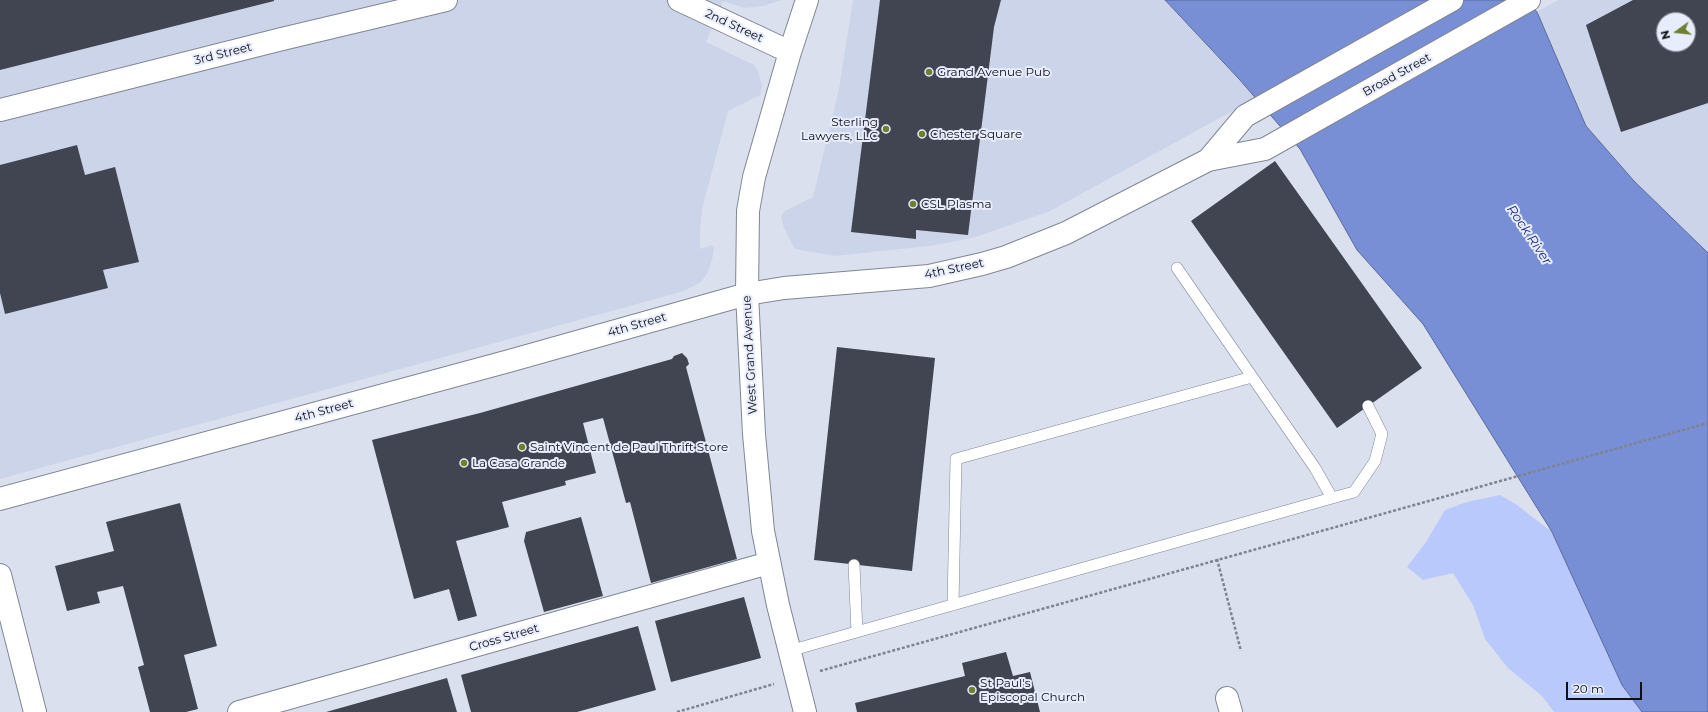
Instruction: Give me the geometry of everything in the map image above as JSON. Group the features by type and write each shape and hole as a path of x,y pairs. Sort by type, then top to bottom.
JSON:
{"street":[{"name":"3rd Street","path":"0,110 412,4 446,0"},
{"name":"2nd Street","path":"679,0 790,52"},
{"name":"West Grand Avenue","path":"804,712 768,563 762,531 758,494 747,294 748,211 754,177 790,52 807,0"},
{"path":"1208,160 1244,116 1452,0"},
{"name":"Broad Street","path":"1265,149 1529,0"},
{"name":"4th Street","path":"0,499 509,361 747,294 792,287 929,276 987,263 1066,233 1208,160 1265,149"},
{"name":"Cross Street","path":"239,712 768,563"},
{"path":"0,575 35,712"}],"lane":[{"path":"1177,268 1315,468 1332,498"},
{"path":"953,605 956,459 1252,377"},
{"path":"789,651 1354,492 1375,461 1382,434 1368,406"},
{"path":"854,564 857,632"}],"path":[{"path":"677,712 1489,483 1708,423"},
{"path":"1217,560 1241,651"}],"shaded area":[{"path":"0,0 782,0 763,6 745,8 723,1 706,42 754,65 758,71 762,86 760,95 728,111 702,209 700,249 712,245 714,248 707,274 701,282 684,291 0,479"},
{"path":"853,0 1164,0 1256,98 1050,211 976,237 930,246 834,256 795,249 784,228 781,217 785,211 813,197 839,89"},
{"path":"1558,0 1708,0 1708,253 1634,181 1586,126 1537,12"},
{"path":"1500,495 1517,505 1552,532 1622,685 1642,712 1554,712 1542,696 1508,668 1485,639 1473,605 1453,573 1423,580 1407,567 1426,542 1445,510 1467,502"}],"water":[{"name":"Rock River","path":"1165,0 1527,0 1537,12 1586,126 1634,181 1708,253 1708,712 1642,712 1622,685 1552,532 1423,324 1357,250 1300,149 1239,79"}],"building":[{"path":"0,0 274,0 274,1 0,70"},
{"path":"880,0 1001,0 994,27 968,235 916,230 916,239 851,232"},
{"path":"1633,0 1708,0 1708,103 1621,132 1586,25"},
{"path":"77,145 85,175 115,167 139,262 103,270 108,288 5,314 0,293 0,165"},
{"path":"1275,161 1422,368 1337,428 1191,221"},
{"path":"837,347 935,358 912,571 814,560"},
{"path":"682,353 687,358 689,364 686,367 737,559 651,583 630,502 626,503 603,418 583,423 596,473 565,481 566,485 502,502 509,527 456,541 477,616 458,621 449,589 414,599 372,440 480,413 672,359 674,356"},
{"path":"180,503 217,646 184,655 198,709 186,712 150,712 138,667 144,665 123,586 97,592 100,603 67,611 55,566 114,551 106,522"},
{"path":"581,517 603,596 544,612 524,541 526,532"},
{"path":"744,597 761,658 671,682 655,621"},
{"path":"638,626 656,690 577,712 471,712 461,675"},
{"name":"St Paul's Episcopal Church","path":"1006,652 1013,676 1030,672 1040,712 857,712 855,703 965,676 962,663"},
{"path":"447,678 457,712 326,712"}],"place":[{"name":"Grand Avenue Pub","path":"929,72"},
{"name":"Sterling Lawyers, LLC","path":"886,129"},
{"name":"Chester Square","path":"922,134"},
{"name":"CSL Plasma","path":"913,204"},
{"name":"Saint Vincent de Paul Thrift Store","path":"522,447"},
{"name":"La Casa Grande","path":"464,463"},
{"name":"St Paul's Episcopal Church","path":"972,690"}]}
